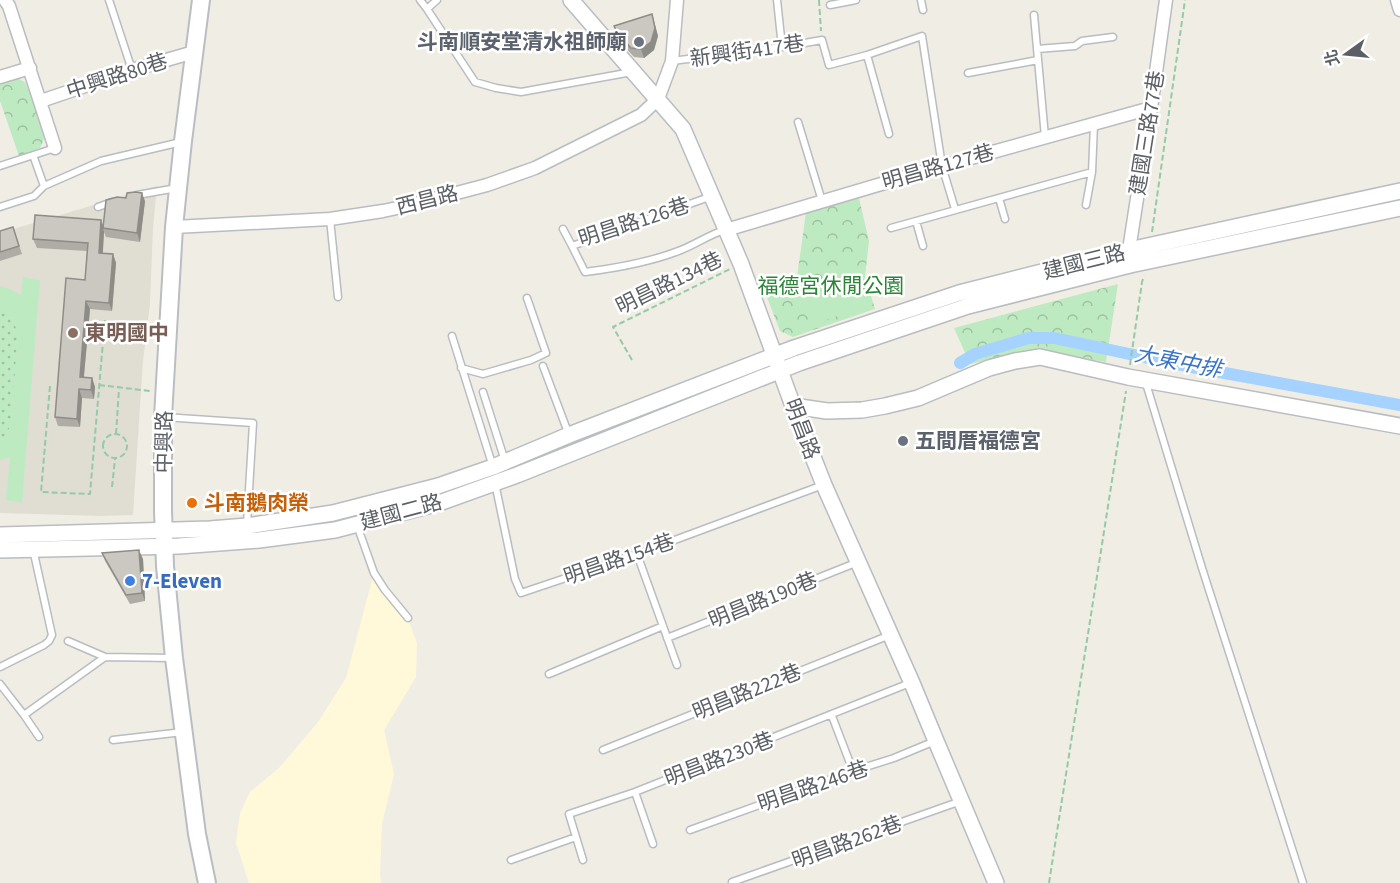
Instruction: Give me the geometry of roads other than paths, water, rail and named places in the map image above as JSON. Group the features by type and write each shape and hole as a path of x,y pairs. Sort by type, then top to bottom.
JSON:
{"main road":[{"name":"中興路","path":"201,0 177,188 163,417 164,538 174,658 197,834 207,883"}],"street":[{"path":"4,0 9,6 56,148"},
{"name":"明昌路","path":"571,0 683,129 741,264 824,485 912,683 996,883"},
{"path":"658,99 672,61 677,0"},
{"name":"建國三路77巷","path":"1129,258 1166,0"},
{"path":"1397,0 1400,9"},
{"name":"中興路80巷","path":"41,101 194,52"},
{"path":"0,77 30,68"},
{"name":"西昌路","path":"174,227 330,219 411,205 535,168 641,115 658,99"},
{"name":"明昌路127巷","path":"726,230 942,166 1151,108"},
{"name":"建國三路","path":"777,363 959,293 1129,258 1400,191"},
{"name":"建國三路","path":"1149,253 1400,208"},
{"path":"793,406 826,411 862,410 885,406 918,398 989,368 1015,360 1040,357 1145,380 1400,426"},
{"name":"建國二路","path":"0,550 164,538 210,529 333,513 438,486 569,435 777,363"},
{"name":"建國二路","path":"0,535 259,540 335,530 439,503 495,482 777,363"}],"lane":[{"path":"109,0 132,70"},
{"path":"420,0 475,82 521,92 633,71"},
{"path":"427,9 437,0"},
{"path":"777,0 782,47"},
{"path":"830,5 856,0"},
{"path":"921,0 923,10"},
{"path":"1034,15 1045,138"},
{"path":"889,134 867,55 922,36 942,166 955,209"},
{"path":"1037,49 1076,46 1082,41 1113,37"},
{"name":"新興街417巷","path":"672,61 822,40 829,65 867,55"},
{"path":"968,73 1038,60"},
{"path":"798,122 822,201"},
{"path":"1086,205 1092,172 1094,124"},
{"path":"0,207 34,196 44,186 101,161 183,141"},
{"path":"0,166 56,148"},
{"path":"33,155 44,186"},
{"path":"891,228 1092,172"},
{"path":"129,197 177,188"},
{"name":"明昌路126巷","path":"563,229 572,246 712,196"},
{"path":"999,198 1005,219"},
{"path":"98,207 118,200"},
{"path":"330,219 338,297"},
{"path":"916,221 923,246"},
{"path":"572,246 585,272 625,266 681,250 726,230"},
{"path":"461,369 483,374 531,360 546,353 527,298"},
{"path":"452,336 461,369 499,464"},
{"path":"543,366 569,435"},
{"path":"1145,380 1202,568 1303,883"},
{"path":"483,392 499,464 495,482"},
{"path":"163,417 253,423 247,525"},
{"name":"明昌路154巷","path":"495,482 515,579 521,593 637,554 824,485"},
{"path":"357,524 375,573 385,590 408,618"},
{"path":"0,667 44,645 52,635 33,549"},
{"path":"637,554 677,664"},
{"name":"明昌路190巷","path":"667,638 859,561"},
{"path":"549,674 663,626"},
{"name":"明昌路222巷","path":"603,750 891,635"},
{"path":"68,641 105,657 174,658"},
{"path":"24,715 105,657"},
{"name":"明昌路230巷","path":"584,860 569,814 634,792 912,683"},
{"path":"0,684 39,737"},
{"path":"832,716 853,771"},
{"path":"113,740 183,732"},
{"name":"明昌路246巷","path":"690,830 936,741"},
{"path":"634,792 653,844"},
{"name":"明昌路262巷","path":"732,882 961,801"},
{"path":"511,860 576,837"}],"waterway":[{"name":"大東中排","path":"960,363 975,354 1029,338 1054,338 1186,366 1400,405"}],"place":[{"name":"斗南順安堂清水祖師廟","path":"639,42"},
{"name":"東明國中","path":"73,333"},
{"name":"五間厝福德宮","path":"903,441"},
{"name":"斗南鵝肉榮","path":"192,503"},
{"name":"7-Eleven","path":"130,581"}],"park label":[{"name":"福德宮休閒公園","path":"831,286"}]}
